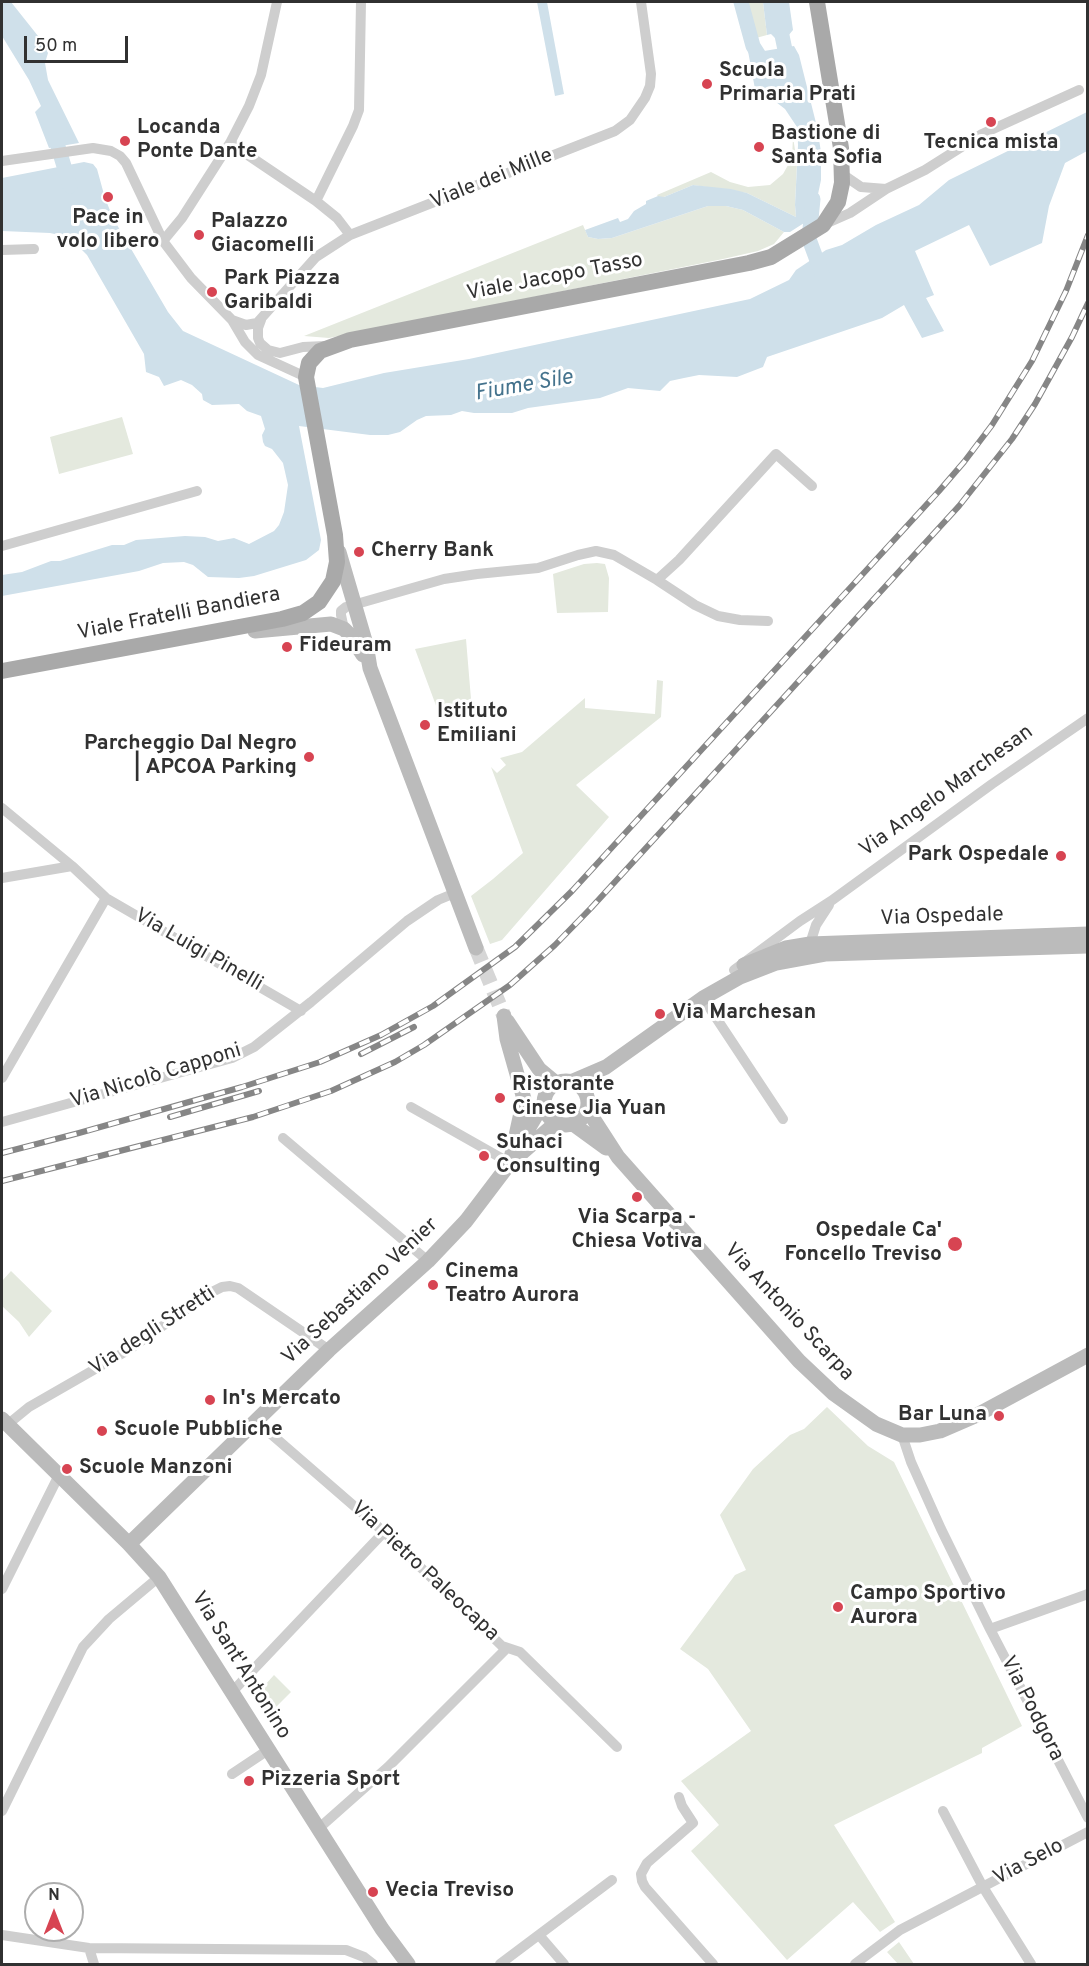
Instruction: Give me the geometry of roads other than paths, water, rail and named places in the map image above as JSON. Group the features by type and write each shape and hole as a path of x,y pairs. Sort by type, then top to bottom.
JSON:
{"main road":[{"path":"817,2 836,113 842,174 838,202 823,225"},
{"name":"Viale Jacopo Tasso","path":"330,346 749,263 771,257 823,225"},
{"path":"306,377 312,358 330,346"},
{"name":"Viale Fratelli Bandiera","path":"2,670 282,620 303,613 324,597 337,571 335,535 306,377"}],"street":[{"path":"163,241 182,218 230,143 249,106 261,75 277,2"},
{"path":"316,201 359,110 361,2"},
{"name":"Viale dei Mille","path":"261,320 316,257 350,235 615,131 630,120 638,112 650,86 651,63 641,2"},
{"path":"823,225 850,213 886,189 925,170 982,134 1079,90"},
{"path":"230,143 316,201 337,218 350,235"},
{"path":"2,161 88,149 101,149 120,156 126,163 163,241 191,278 232,320 245,342 258,355 306,377"},
{"path":"842,174 861,187 886,189"},
{"path":"2,250 34,249"},
{"path":"232,320 246,325 261,320"},
{"name":"Viale Jacopo Tasso","path":"261,320 258,338 268,350 280,352 303,347 330,346"},
{"path":"657,580 679,560 776,454 812,486"},
{"path":"2,546 197,491"},
{"path":"335,535 349,617 366,644 370,668 476,948"},
{"path":"198,635 331,624 444,579 538,568 596,551 614,555 695,605 718,616 768,621"},
{"name":"Via Angelo Marchesan","path":"734,970 992,784 1088,718"},
{"name":"Via Luigi Pinelli","path":"2,808 72,866 106,898 301,1011"},
{"path":"2,878 72,866"},
{"path":"301,1011 407,921 454,892"},
{"path":"2,1078 106,898"},
{"name":"Via Angelo Marchesan","path":"809,947 817,933 816,925 831,901"},
{"path":"797,924 794,932 809,947"},
{"name":"Via Ospedale","path":"809,947 1088,934"},
{"path":"564,1083 606,1067 703,998 734,970 767,954 809,947 1088,946"},
{"path":"703,998 757,969 809,947"},
{"path":"703,998 783,1119"},
{"name":"Via Nicolò Capponi","path":"2,1122 232,1058 254,1047 301,1011"},
{"path":"504,1016 523,1068 544,1102 546,1113 556,1123 573,1124 583,1117 606,1067"},
{"path":"504,1016 539,1069 564,1083 583,1090 587,1104"},
{"path":"411,1107 510,1163 524,1099 507,1039 504,1016"},
{"name":"Via Sebastiano Venier","path":"129,1544 329,1350 429,1261 466,1221 510,1163 549,1090 564,1083"},
{"name":"Via Antonio Scarpa","path":"587,1104 618,1157 799,1361 823,1385 876,1425 902,1435 930,1434 955,1425 1087,1357"},
{"name":"Via Sebastiano Venier","path":"510,1163 556,1123"},
{"name":"Via Antonio Scarpa","path":"573,1124 618,1157"},
{"path":"284,1138 429,1261"},
{"name":"Via degli Stretti","path":"4,1422 130,1349 208,1294 222,1287 238,1288 329,1350"},
{"name":"Via Pietro Paleocapa","path":"256,1421 384,1532 507,1648 520,1652 617,1747"},
{"name":"Via Sant'Antonino","path":"4,1422 129,1544 159,1577 402,1962"},
{"name":"Via Podgora","path":"902,1435 911,1462 990,1629 1088,1818"},
{"path":"2,1589 58,1475"},
{"path":"232,1692 384,1532"},
{"path":"2,1811 83,1647 109,1618 159,1577"},
{"path":"990,1629 1088,1594"},
{"path":"318,1829 388,1767 507,1648"},
{"path":"232,1774 268,1750"},
{"path":"679,1797 693,1823 647,1863 641,1874 642,1881 713,1965"},
{"name":"Via Selo","path":"943,1810 983,1887 1088,1832"},
{"path":"500,1965 612,1880"},
{"path":"855,1965 900,1930 983,1887 1031,1965"},
{"path":"2,1935 89,1948 346,1950 364,1957 373,1965"},
{"path":"539,1935 564,1965"},
{"path":"89,1948 94,1965"}],"water":[{"path":"2,2 11,2 42,41 48,53 45,63 48,80 79,143 49,148 35,112 41,106 29,80 2,36"},
{"path":"537,2 547,2 564,94 555,96"},
{"path":"736,2 747,2 756,42 749,43 747,33 741,29"},
{"path":"763,2 789,2 793,30 788,36 775,38 771,34 767,35"},
{"path":"794,46 799,55 821,152 821,180 815,216 790,232 784,232 743,210 726,206 708,206 612,238 588,237 585,230 618,218 620,222 628,219 634,211 646,204 646,201 658,196 664,197 693,185 747,193 796,217 797,127 785,109 755,89 748,51"},
{"name":"Fiume Sile","path":"1087,112 1087,151 1065,163 1049,206 1042,243 990,266 969,225 915,251 934,295 926,298 944,331 922,338 904,305 882,318 767,357 763,367 737,377 699,375 670,381 660,391 628,388 600,398 528,408 512,413 462,411 451,415 426,416 400,432 388,435 370,435 299,426 321,540 319,550 306,560 254,576 239,578 208,577 193,565 184,562 163,563 139,571 2,596 2,575 22,572 51,561 60,561 112,545 124,545 136,540 185,536 205,537 218,541 234,538 249,544 274,531 279,525 284,512 288,485 283,463 263,442 262,435 265,429 261,416 247,411 239,404 212,405 203,400 202,394 192,385 181,380 164,386 159,377 146,372 144,354 87,255 79,247 59,235 50,233 2,231 2,178 84,162 93,164 97,169 113,218 168,312 183,331 299,385 323,388 384,373 469,359 750,299 789,280 796,270 826,250 842,245 876,225 919,205 949,180"}],"waterway":[{"path":"741,2 753,46 767,68"},
{"path":"775,2 789,69"},
{"path":"56,140 70,186"},
{"path":"813,199 809,239 822,274"}],"tunnel":[{"path":"476,948 504,1016"}],"railway":[{"path":"2,1153 242,1087 320,1062 381,1035 433,1006 515,947 572,891 964,462 992,425 1032,361 1066,291 1088,235"},
{"path":"2,1181 253,1117 331,1091 395,1062 424,1045 510,985 555,945 591,908 959,506 1012,439 1035,404 1088,303"},
{"path":"361,1054 414,1027"},
{"path":"170,1117 259,1091"}],"place":[{"name":"Scuola Primaria Prati","path":"707,84"},
{"name":"Tecnica mista","path":"991,122"},
{"name":"Locanda Ponte Dante","path":"125,141"},
{"name":"Bastione di Santa Sofia","path":"759,147"},
{"name":"Pace in volo libero","path":"108,197"},
{"name":"Palazzo Giacomelli","path":"199,235"},
{"name":"Park Piazza Garibaldi","path":"212,292"},
{"name":"Cherry Bank","path":"359,552"},
{"name":"Fideuram","path":"287,647"},
{"name":"Istituto Emiliani","path":"425,725"},
{"name":"Parcheggio Dal Negro | APCOA Parking","path":"309,757"},
{"name":"Park Ospedale","path":"1061,856"},
{"name":"Via Marchesan","path":"660,1014"},
{"name":"Ristorante Cinese Jia Yuan","path":"500,1098"},
{"name":"Suhaci Consulting","path":"484,1156"},
{"name":"Via Scarpa - Chiesa Votiva","path":"637,1197"},
{"name":"Ospedale Ca' Foncello Treviso","path":"955,1244"},
{"name":"Cinema Teatro Aurora","path":"433,1285"},
{"name":"In's Mercato","path":"210,1400"},
{"name":"Bar Luna","path":"999,1416"},
{"name":"Scuole Pubbliche","path":"102,1431"},
{"name":"Scuole Manzoni","path":"67,1469"},
{"name":"Campo Sportivo Aurora","path":"838,1607"},
{"name":"Pizzeria Sport","path":"249,1781"},
{"name":"Vecia Treviso","path":"373,1892"}]}
